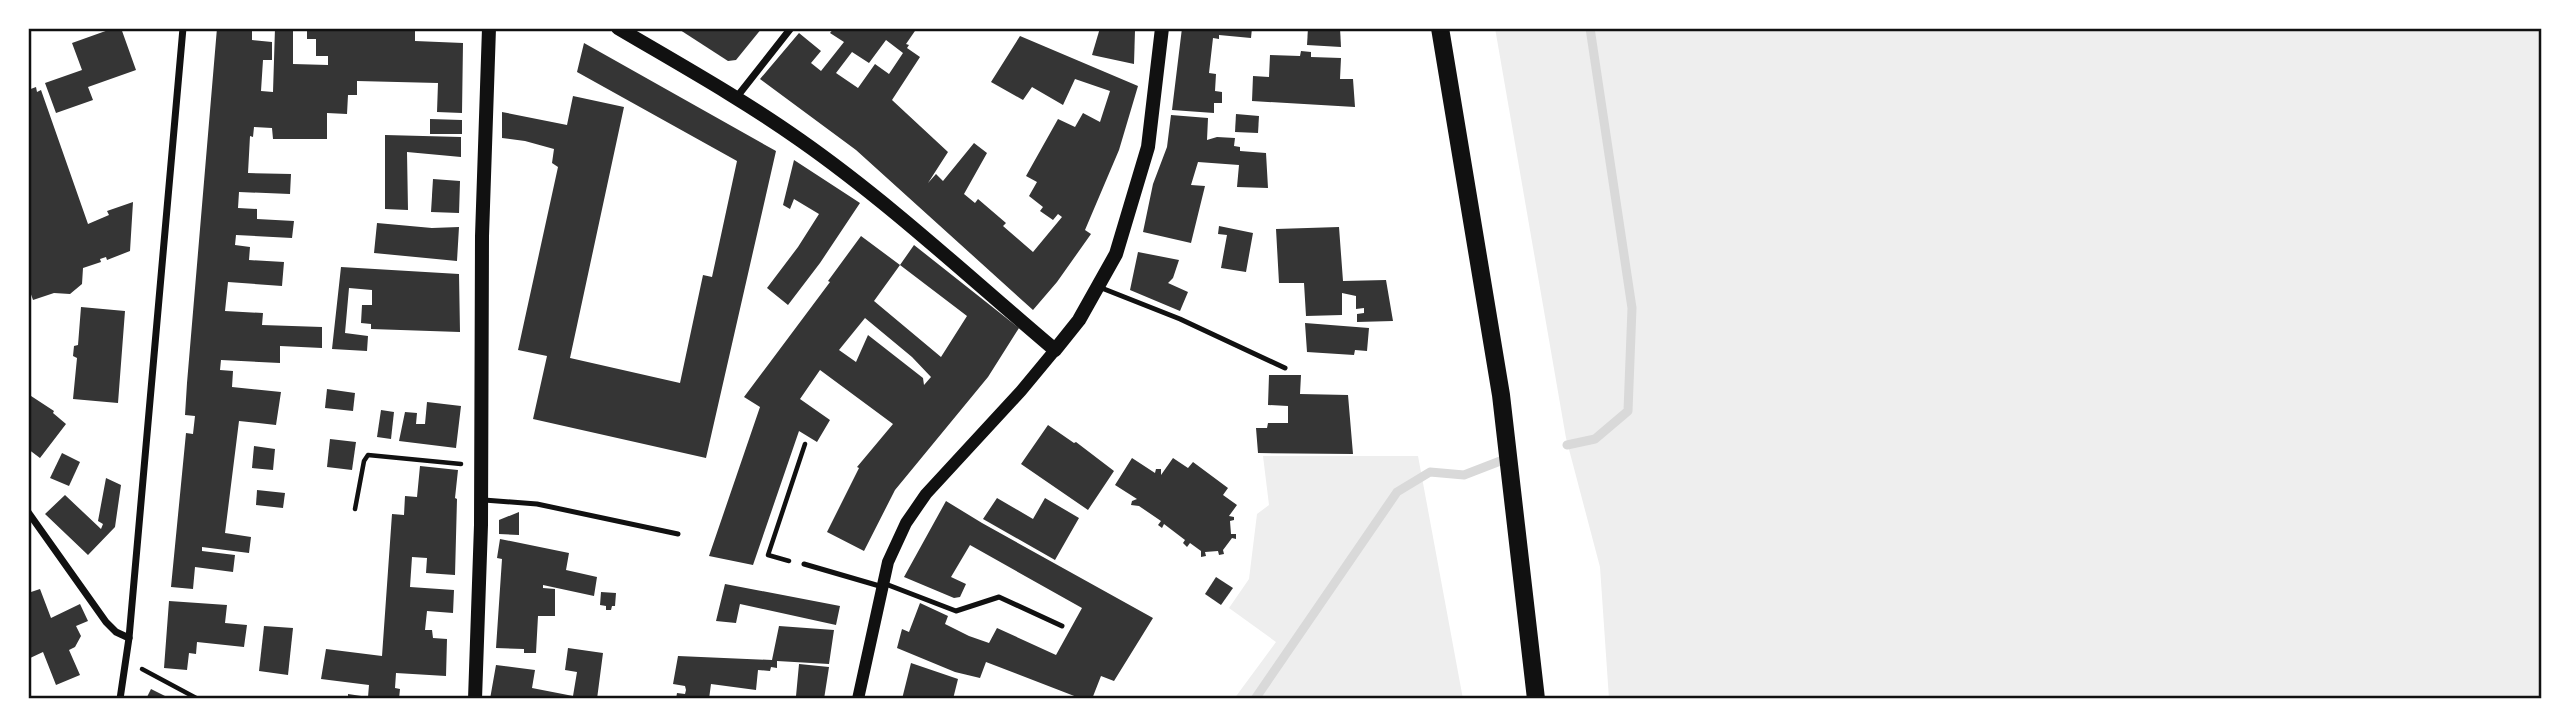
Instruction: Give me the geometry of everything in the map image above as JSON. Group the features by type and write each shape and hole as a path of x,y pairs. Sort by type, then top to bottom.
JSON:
{"main road":[{"path":"475,699 481,499 482,236 489,28"},
{"path":"618,28 799,139 864,187 1055,350 1079,320 1116,254 1148,147 1162,28"},
{"path":"1440,28 1501,395 1536,699"}],"street":[{"path":"120,699 129,638 183,28"},
{"path":"736,98 792,28"},
{"path":"858,699 888,562 906,523 926,494 1055,350"},
{"path":"28,512 106,622 116,632 129,638"}],"lane":[{"path":"1099,287 1180,319 1285,368"},
{"path":"481,499 537,503 678,534"},
{"path":"804,564 883,585 956,611 999,597 1062,626"}],"path":[{"path":"804,564 768,555 805,444"},
{"path":"355,509 363,461 368,455 481,466"},
{"path":"126,661 198,699"}],"shaded area":[{"path":"1495,28 2542,28 2542,699 1609,699 1600,567 1566,438"},
{"path":"1263,456 1418,456 1463,699 1234,699 1276,642 1229,608 1249,579 1257,514 1269,505"}],"building":[{"path":"121,28 136,70 88,87 93,100 56,113 45,83 82,70 72,43"},
{"path":"217,28 252,28 252,40 272,42 272,60 263,60 261,91 273,92 275,28 293,28 293,64 328,65 328,56 316,56 316,39 307,39 307,28 415,28 415,41 463,43 462,113 437,112 438,83 357,81 357,95 348,95 347,114 327,113 327,139 273,139 272,128 254,127 253,137 250,136 248,173 291,174 290,194 239,192 238,208 257,209 257,219 294,221 292,238 236,235 235,245 250,247 249,260 284,262 282,286 228,282 225,311 263,313 262,325 322,327 322,348 280,346 280,363 221,360 220,370 233,371 232,387 281,392 276,425 239,421 225,533 251,537 249,553 202,547 202,551 235,555 233,572 195,567 193,589 171,587 186,433 193,434 195,416 185,415"},
{"path":"677,28 762,28 736,60 728,61"},
{"path":"834,28 881,28 886,31 888,28 917,28 906,44 909,45 907,48 920,57 892,100 948,152 928,183 936,174 943,181 974,143 987,153 964,194 975,203 978,199 1006,223 1003,226 1033,252 1062,217 1058,214 1053,220 1040,211 1043,207 1029,196 1037,182 1026,176 1058,119 1075,127 1083,113 1100,122 1110,91 1075,79 1063,105 1032,87 1023,100 991,82 1020,36 1138,86 1119,150 1085,230 1091,234 1033,310 856,150 760,79 799,33 821,51 811,63 821,71 844,42 830,33","holes":["886,40 903,53 889,74 875,64 858,88 836,73 852,52 869,63"]},
{"path":"1100,28 1135,30 1134,64 1092,55"},
{"path":"1182,28 1252,28 1251,38 1219,35 1219,39 1213,38 1209,73 1216,74 1215,91 1222,92 1222,103 1214,103 1214,113 1172,110"},
{"path":"1308,28 1340,28 1341,47 1307,45"},
{"path":"584,43 776,151 706,458 533,419 547,356 518,350 558,167 552,163 554,149 502,138 502,112 567,125 573,96 624,107 570,358 680,383 703,275 712,277 737,161 577,72"},
{"path":"1301,51 1311,52 1311,57 1341,58 1340,79 1353,79 1355,107 1252,101 1253,76 1269,77 1270,55 1300,56"},
{"path":"36,87 37,92 41,90 88,224 109,215 107,211 133,202 130,251 107,260 106,257 100,259 101,262 83,268 82,284 70,294 54,293 33,300 28,286 28,90"},
{"path":"1236,114 1259,116 1258,133 1235,132"},
{"path":"1171,115 1208,118 1207,140 1217,137 1235,138 1234,146 1240,147 1240,151 1266,153 1268,188 1237,187 1239,165 1198,162 1191,185 1205,186 1191,243 1143,232 1153,184 1167,147"},
{"path":"430,119 462,120 462,134 430,134"},
{"path":"385,135 461,137 461,157 407,152 408,210 385,209"},
{"path":"794,160 860,203 788,305 767,288 819,214 794,199 790,209 783,205"},
{"path":"433,179 460,181 459,213 431,212"},
{"path":"377,223 432,228 459,227 457,261 374,253"},
{"path":"1219,226 1253,233 1246,272 1221,268 1227,235 1218,234"},
{"path":"1339,227 1343,281 1386,280 1393,321 1357,322 1357,314 1364,313 1364,308 1356,309 1356,296 1342,293 1342,315 1306,316 1304,283 1279,283 1276,229"},
{"path":"861,236 900,265 914,245 1019,328 988,377 895,490 864,551 827,532 859,468 857,467 893,424 820,370 800,399 830,420 817,442 799,431 753,565 709,556 760,407 744,397 830,282 828,281","holes":["900,265 967,316 941,357 874,301","865,318 912,357 931,377 924,385 923,378 868,335 856,362 839,350"]},
{"path":"1138,252 1179,260 1173,278 1168,283 1188,292 1180,311 1130,290"},
{"path":"341,267 459,274 460,332 371,329 371,324 361,323 362,305 372,305 372,290 349,288 345,333 368,336 367,351 332,349"},
{"path":"81,307 125,311 118,403 73,399 77,358 73,356 74,346 78,345"},
{"path":"1305,323 1369,328 1367,351 1355,350 1354,355 1307,352"},
{"path":"1269,375 1301,375 1300,394 1348,395 1353,454 1258,453 1256,428 1267,428 1268,423 1288,423 1288,406 1268,405"},
{"path":"327,389 355,393 353,411 325,408"},
{"path":"28,394 54,411 66,424 40,458 28,449"},
{"path":"427,402 461,406 456,448 399,441 405,412 417,413 416,424 425,424"},
{"path":"381,410 394,412 391,439 377,437"},
{"path":"1048,425 1114,471 1088,510 1021,464"},
{"path":"330,439 356,442 352,470 327,467"},
{"path":"254,446 275,449 273,470 252,468"},
{"path":"62,453 80,462 69,486 50,478"},
{"path":"1132,458 1155,473 1156,469 1161,469 1161,475 1173,458 1188,468 1193,462 1228,488 1223,495 1237,505 1229,516 1234,517 1234,520 1230,521 1231,534 1236,534 1236,539 1232,538 1223,550 1224,554 1219,555 1218,551 1205,552 1206,556 1201,557 1201,551 1190,543 1187,547 1183,543 1185,540 1164,524 1162,528 1158,525 1161,521 1139,506 1131,505 1132,501 1137,499 1115,485"},
{"path":"420,466 458,470 455,498 455,575 426,573 427,558 412,557 410,587 454,590 453,613 427,611 425,630 432,630 433,638 447,639 446,676 396,673 395,688 400,689 399,699 348,699 348,694 368,697 369,685 321,679 326,649 382,656 392,514 404,515 405,496 417,497"},
{"path":"106,478 121,485 115,527 88,555 45,514 65,495 101,529 103,524 98,521"},
{"path":"257,490 285,493 283,508 256,505"},
{"path":"997,498 1033,519 1045,498 1079,518 1055,560 983,519"},
{"path":"946,501 1153,618 1114,681 1101,676 1092,699 1082,699 986,662 980,678 955,672 897,648 902,629 909,632 920,603 948,616 945,624 969,636 989,643 997,628 1056,655 1082,608 970,545 951,577 966,584 960,597 954,598 904,577"},
{"path":"519,512 519,535 499,534 499,520"},
{"path":"500,539 569,553 566,570 597,577 594,596 543,585 543,588 555,589 555,616 538,616 536,653 524,653 524,649 496,648 502,559 497,558"},
{"path":"1216,577 1233,588 1221,605 1205,594"},
{"path":"725,584 840,606 836,625 740,604 736,623 716,621"},
{"path":"40,589 51,618 80,604 88,621 76,626 81,636 75,647 69,650 80,675 56,685 43,652 28,659 28,593"},
{"path":"601,592 616,593 615,606 612,606 611,610 600,605"},
{"path":"169,601 227,605 225,623 247,625 244,647 197,642 196,654 189,653 187,670 164,668"},
{"path":"264,626 293,628 288,675 259,671"},
{"path":"779,626 834,630 829,664 777,661 777,668 771,667 770,671 758,670 756,690 711,684 709,699 676,699 677,693 685,694 686,690 685,686 673,684 678,656 772,660"},
{"path":"568,648 603,653 597,699 490,699 496,665 535,670 532,688 573,696 577,672 565,670"},
{"path":"911,663 958,679 953,699 902,699"},
{"path":"799,664 829,667 824,699 796,696"},
{"path":"151,689 171,699 146,699"}],"waterway":[{"path":"1567,445 1595,439 1628,411 1632,308 1590,28"},
{"path":"1255,699 1397,492 1430,472 1464,475 1508,458"}]}
